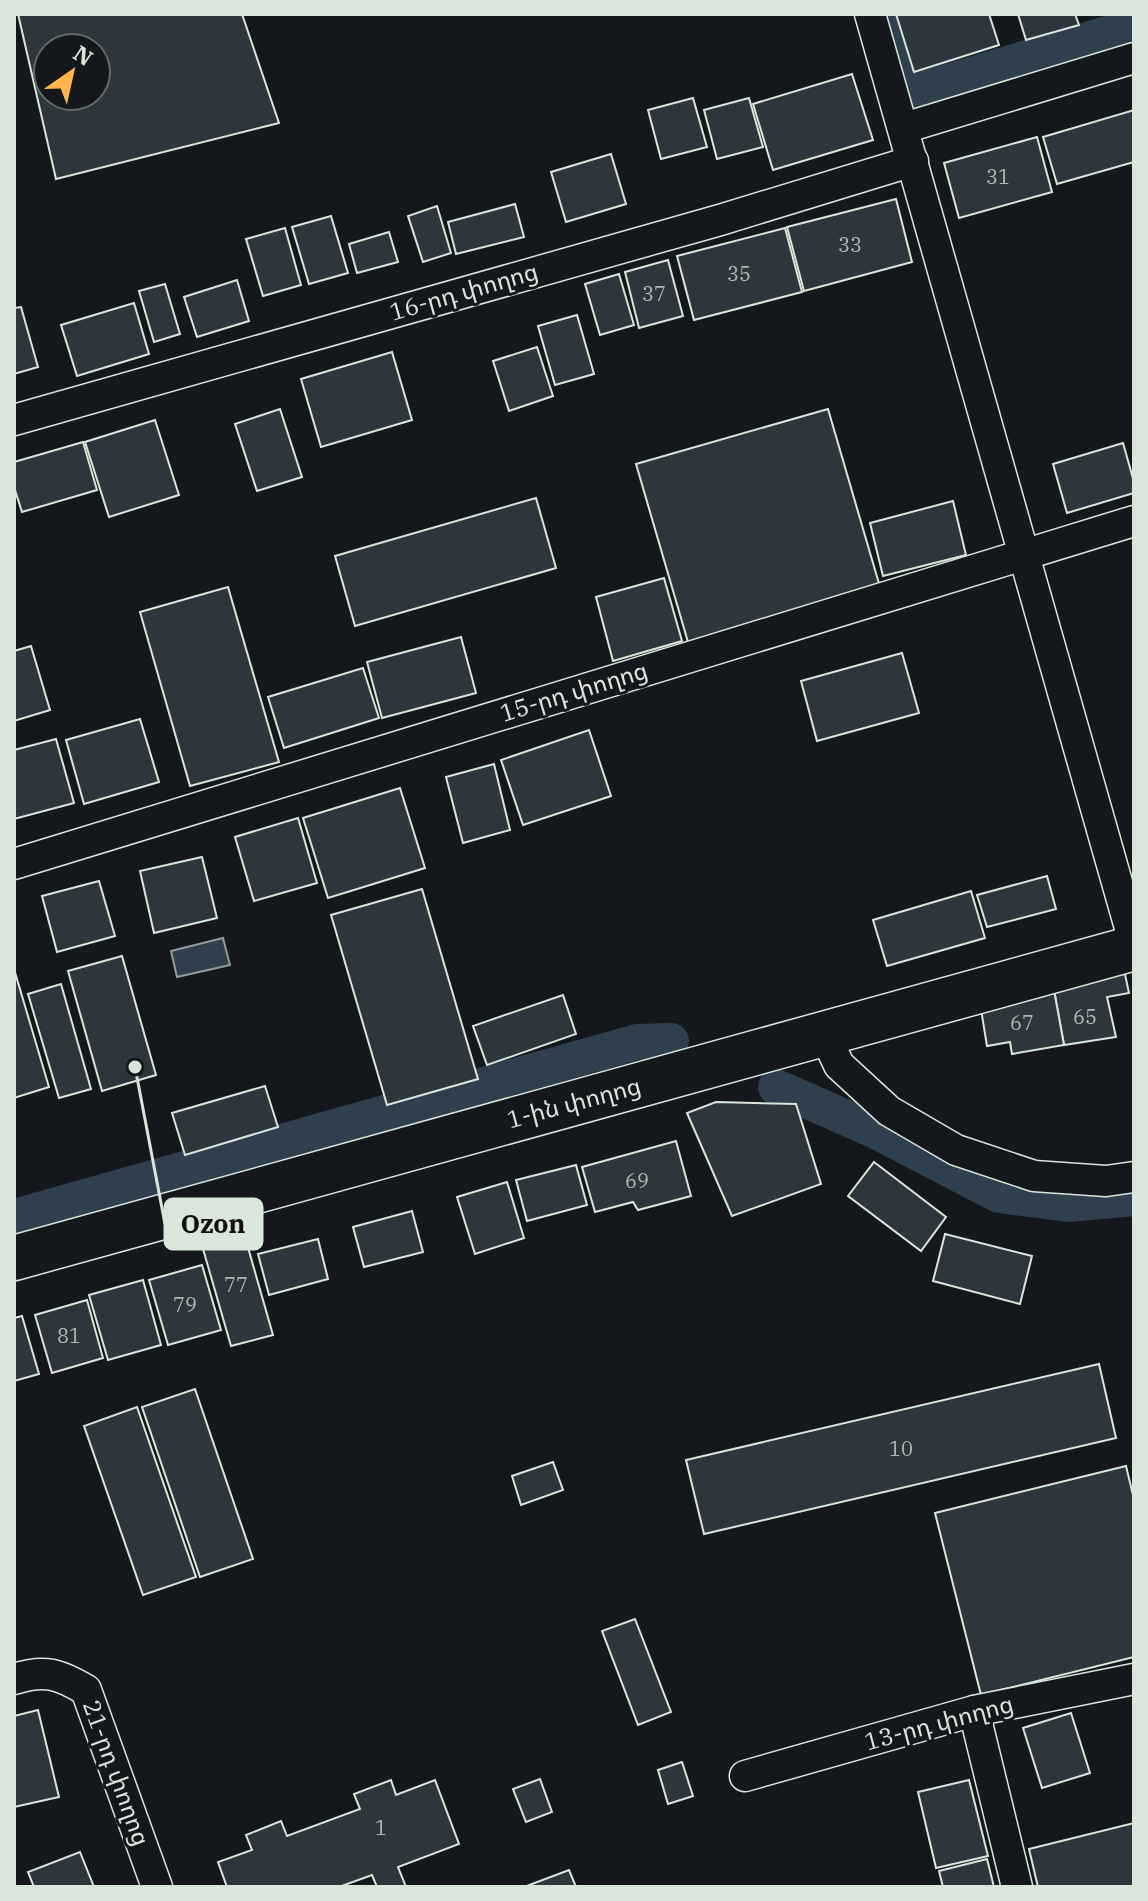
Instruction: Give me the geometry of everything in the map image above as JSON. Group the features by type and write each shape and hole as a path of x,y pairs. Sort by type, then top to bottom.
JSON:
{"main road":[{"name":"1-ին փողոց","path":"14,1258 1134,945"}],"street":[{"path":"870,14 1134,945"},
{"path":"904,128 1134,58"},
{"name":"16-րդ փողոց","path":"14,420 720,220 913,161"},
{"name":"15-րդ փողոց","path":"14,864 1134,521"},
{"path":"824,1033 839,1065 889,1111 956,1150 1034,1176 1106,1181 1134,1177"},
{"name":"21-րդ փողոց","path":"14,1679 31,1674 59,1674 86,1690 157,1887"},
{"name":"13-րդ փողոց","path":"745,1776 974,1711 1134,1679"},
{"path":"974,1711 1017,1887"}],"water":[{"path":"223,938 230,965 177,977 171,951"}],"building":[{"path":"18,14 242,14 279,123 56,179 41,112 112,112 112,32 32,32 32,75"},
{"path":"896,14 989,14 999,45 914,72"},
{"path":"1018,14 1075,14 1079,25 1026,40"},
{"path":"852,74 873,140 773,170 753,104"},
{"path":"693,98 707,147 661,159 648,110"},
{"path":"749,98 763,147 717,159 704,110"},
{"path":"1134,110 1134,162 1057,184 1043,137"},
{"path":"1037,137 1052,192 959,218 944,163"},
{"path":"611,154 626,204 566,222 551,172"},
{"path":"896,199 912,262 804,291 787,227"},
{"path":"515,204 524,237 456,254 448,222"},
{"path":"437,206 451,253 423,262 408,216"},
{"path":"331,216 348,273 309,284 292,227"},
{"path":"285,228 301,285 263,296 246,239"},
{"path":"785,228 802,292 694,320 677,256"},
{"path":"389,232 398,262 357,273 349,244"},
{"path":"668,260 683,316 639,328 625,272"},
{"path":"619,274 634,325 600,335 585,284"},
{"path":"237,280 249,321 197,337 184,297"},
{"path":"165,284 180,334 154,342 139,291"},
{"path":"134,303 149,354 77,376 61,325"},
{"path":"21,307 38,367 14,374 14,308"},
{"path":"577,315 594,374 555,385 538,326"},
{"path":"537,347 553,396 509,411 493,361"},
{"path":"392,352 412,420 321,447 301,379"},
{"path":"280,409 302,477 257,491 235,424"},
{"path":"828,409 880,587 688,642 636,464"},
{"path":"155,420 179,495 109,517 85,442"},
{"path":"83,442 97,490 22,512 14,487 14,462"},
{"path":"1123,443 1134,493 1067,513 1053,464"},
{"path":"536,498 556,568 355,626 335,556"},
{"path":"953,501 966,555 883,576 870,523"},
{"path":"664,578 682,641 613,661 596,597"},
{"path":"228,587 279,762 190,786 140,612"},
{"path":"461,637 476,693 382,718 367,662"},
{"path":"31,646 50,710 14,721 14,651"},
{"path":"902,653 919,713 817,741 801,681"},
{"path":"363,668 379,718 284,748 268,697"},
{"path":"140,719 159,782 84,804 66,740"},
{"path":"589,730 611,796 523,825 501,760"},
{"path":"56,739 74,803 14,819 14,750"},
{"path":"494,764 510,830 463,843 446,777"},
{"path":"400,788 425,868 328,898 303,818"},
{"path":"298,818 317,883 254,901 235,837"},
{"path":"202,857 217,918 154,933 140,871"},
{"path":"1047,876 1056,909 987,927 977,895"},
{"path":"99,881 115,936 57,952 42,896"},
{"path":"422,889 478,1079 387,1105 331,915"},
{"path":"971,891 985,938 887,966 873,920"},
{"path":"122,956 156,1075 102,1091 68,971"},
{"path":"1123,965 1129,993 1107,997 1116,1037 1064,1045 1054,990"},
{"path":"14,969 49,1087 14,1098"},
{"path":"61,984 91,1089 59,1098 28,994"},
{"path":"1054,990 1064,1045 1012,1054 1010,1042 987,1046 980,1003"},
{"path":"563,995 576,1034 487,1065 473,1026"},
{"path":"265,1086 278,1127 185,1155 172,1113"},
{"path":"716,1102 796,1104 821,1184 732,1216 687,1113"},
{"path":"676,1141 691,1196 638,1210 633,1202 595,1212 582,1167"},
{"path":"874,1162 946,1217 921,1251 848,1196"},
{"path":"576,1165 587,1205 527,1221 516,1180"},
{"path":"507,1182 524,1238 475,1254 457,1197"},
{"path":"412,1211 423,1252 364,1267 353,1227"},
{"path":"241,1223 273,1335 231,1346 199,1235"},
{"path":"945,1234 1032,1256 1020,1304 933,1281"},
{"path":"318,1239 328,1279 269,1295 258,1254"},
{"path":"202,1265 221,1330 168,1345 149,1280"},
{"path":"143,1280 161,1345 108,1360 89,1295"},
{"path":"87,1300 103,1358 52,1373 35,1315"},
{"path":"22,1316 39,1374 14,1381 14,1318"},
{"path":"1099,1364 1116,1438 704,1534 686,1460"},
{"path":"195,1389 253,1559 200,1577 142,1407"},
{"path":"137,1407 196,1577 143,1595 84,1426"},
{"path":"553,1462 563,1490 521,1505 512,1476"},
{"path":"1126,1466 1134,1499 1134,1657 981,1695 935,1513"},
{"path":"635,1619 671,1712 638,1725 602,1631"},
{"path":"38,1710 59,1797 14,1807 14,1716"},
{"path":"1071,1713 1090,1773 1042,1788 1023,1728"},
{"path":"682,1762 693,1796 668,1804 658,1770"},
{"path":"540,1779 552,1812 526,1822 513,1789"},
{"path":"391,1780 396,1795 435,1780 459,1844 398,1867 406,1887 377,1887 372,1875 339,1887 227,1887 218,1862 252,1850 246,1835 281,1821 287,1836 360,1809 354,1794"},
{"path":"969,1780 988,1856 936,1868 918,1792"},
{"path":"1134,1823 1134,1887 1038,1887 1029,1849"},
{"path":"80,1852 94,1887 34,1887 28,1872"},
{"path":"987,1859 994,1887 943,1887 939,1871"},
{"path":"569,1870 576,1887 524,1887"}],"waterway":[{"path":"890,14 914,92 1134,26"},
{"path":"14,1217 637,1042 671,1041"},
{"path":"776,1087 876,1131 999,1195 1068,1204 1134,1198"}],"place":[{"name":"Ozon","path":"135,1067"}]}
